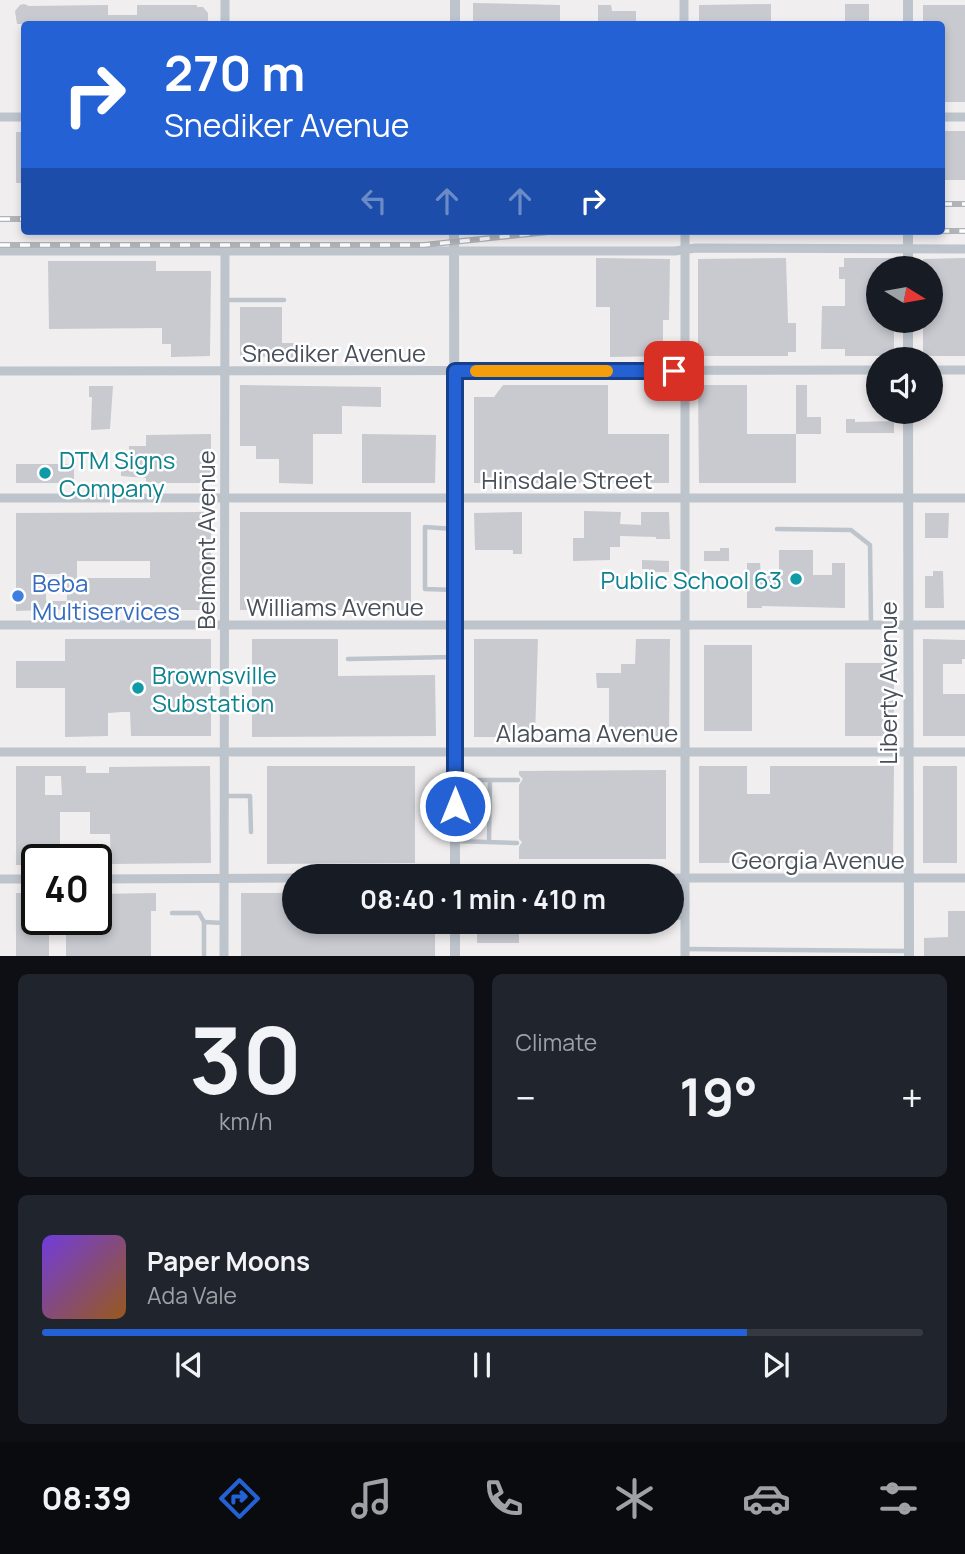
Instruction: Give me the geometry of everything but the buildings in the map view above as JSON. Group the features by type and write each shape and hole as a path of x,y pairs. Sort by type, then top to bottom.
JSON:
{"street":[{"path":"225,0 225,21"},
{"path":"454,21 455,0"},
{"path":"684,0 684,21"},
{"path":"908,0 908,21"},
{"path":"0,117 21,117"},
{"path":"945,117 965,117"},
{"path":"454,235 455,864"},
{"path":"684,864 685,235"},
{"path":"908,235 908,256"},
{"path":"0,251 965,249"},
{"name":"Belmont Avenue","path":"224,956 225,250"},
{"name":"Snediker Avenue","path":"0,371 866,370"},
{"path":"943,370 965,370"},
{"name":"Liberty Avenue","path":"908,424 909,953"},
{"name":"Hinsdale Street","path":"0,498 965,498"},
{"name":"Williams Avenue","path":"0,625 965,625"},
{"name":"Alabama Avenue","path":"0,752 965,751"},
{"path":"112,879 282,878"},
{"name":"Georgia Avenue","path":"684,878 965,878"},
{"path":"0,879 21,879"},
{"path":"684,917 685,952"},
{"path":"455,934 455,956"}],"lane":[{"path":"225,300 285,300"},
{"path":"455,529 425,527 425,589 455,590"},
{"path":"777,529 851,530 870,545 871,625"},
{"path":"348,659 455,657"},
{"path":"455,780 518,780"},
{"path":"489,842 490,780"},
{"path":"224,796 250,796 251,832"},
{"path":"455,806 490,806"},
{"path":"455,841 517,843"},
{"path":"172,914 199,913 204,922 204,955"},
{"path":"204,922 224,923"},
{"path":"685,952 909,953"}],"railway":[{"path":"945,204 965,204"},
{"path":"0,219 21,219"},
{"path":"945,231 965,231"},
{"path":"0,245 424,245 519,235"}],"slow traffic":[{"path":"476,371 607,371"}],"place":[{"name":"DTM Signs Company","path":"45,473"},
{"name":"Public School 63","path":"796,579"},
{"name":"Beba Multiservices","path":"18,596"},
{"name":"Brownsville Substation","path":"138,688"}],"route":[{"path":"455,806 455,371 674,371"}]}
